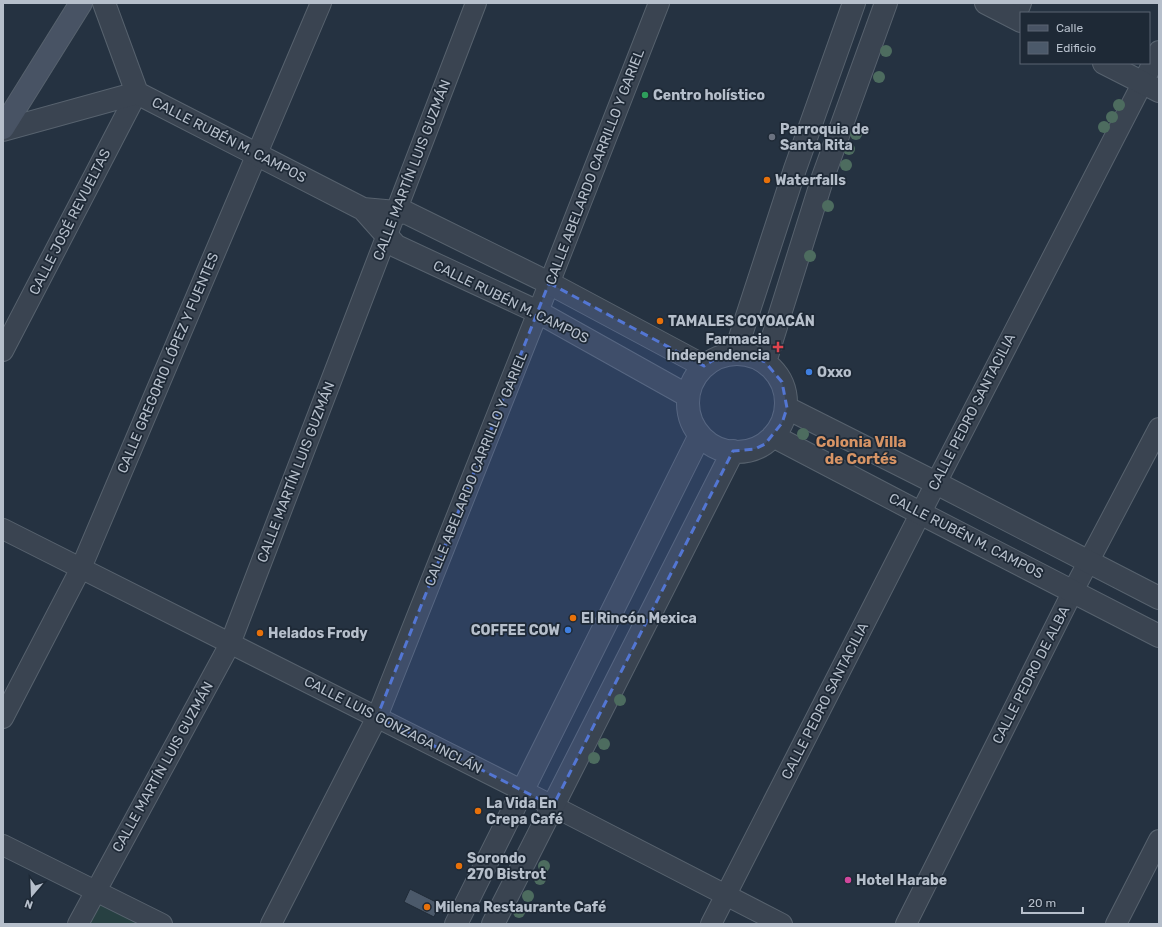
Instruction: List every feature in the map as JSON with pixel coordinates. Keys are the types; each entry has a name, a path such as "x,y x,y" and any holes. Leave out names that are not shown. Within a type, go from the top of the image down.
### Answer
{"main road":[{"path":"3,129 81,3"}],"street":[{"name":"CALLE RUBÉN M. CAMPOS","path":"104,3 137,93 363,209 407,213 549,283 704,366"},
{"name":"CALLE GREGORIO LÓPEZ Y FUENTES","path":"3,718 81,568 321,3"},
{"name":"CALLE MARTÍN LUIS GUZMÁN","path":"78,924 230,644 476,3"},
{"name":"CALLE ABELARDO CARRILLO Y GARIEL","path":"271,924 377,717 659,3"},
{"path":"735,353 795,169 854,3"},
{"path":"765,362 823,177 886,3"},
{"path":"986,3 1019,14"},
{"name":"CALLE PEDRO SANTACILIA","path":"711,924 920,513 1151,87 1159,51"},
{"path":"1106,64 1151,87"},
{"name":"CALLE RUBÉN M. CAMPOS","path":"3,129 137,93"},
{"name":"CALLE JOSÉ REVUELTAS","path":"3,351 137,93"},
{"path":"795,169 823,177"},
{"name":"CALLE RUBÉN M. CAMPOS","path":"363,209 396,246 538,312 688,396"},
{"path":"735,353 751,355 765,362 782,382 786,408 782,423 773,436 764,444 755,449 732,451 720,449 709,443 700,435 690,417 688,396 694,380 704,366 718,357 735,353"},
{"path":"786,408 936,483 1159,598"},
{"name":"CALLE PEDRO DE ALBA","path":"906,924 1088,562 1159,428"},
{"path":"456,924 700,435"},
{"name":"CALLE RUBÉN M. CAMPOS","path":"773,436 1159,636"},
{"path":"493,924 554,806 732,451"},
{"name":"CALLE LUIS GONZAGA INCLÁN","path":"3,529 523,790 782,924"},
{"path":"1116,924 1159,840"},
{"path":"3,845 162,924"}],"highlighted area":[{"path":"549,283 704,366 718,357 735,353 751,355 765,362 782,382 787,408 782,423 765,444 755,449 733,451 553,806 377,717"}],"green space":[{"path":"100,902 143,924 89,924"}],"building":[{"name":"Milena Restaurante Café","path":"410,889 440,904 434,917 404,902"}],"place":[{"name":"Centro holístico","path":"645,95"},
{"name":"Parroquia de Santa Rita","path":"772,137"},
{"name":"Waterfalls","path":"767,180"},
{"name":"TAMALES COYOACÁN","path":"660,321"},
{"name":"Farmacia Independencia","path":"778,347"},
{"name":"Oxxo","path":"809,372"},
{"name":"El Rincón Mexica","path":"573,618"},
{"name":"COFFEE COW","path":"568,630"},
{"name":"Helados Frody","path":"260,633"},
{"name":"La Vida En Crepa Café","path":"478,811"},
{"name":"Sorondo 270 Bistrot","path":"459,866"},
{"name":"Hotel Harabe","path":"848,880"},
{"name":"Milena Restaurante Café","path":"427,907"}],"district":[{"name":"Colonia Villa de Cortés","path":"861,450"}]}
